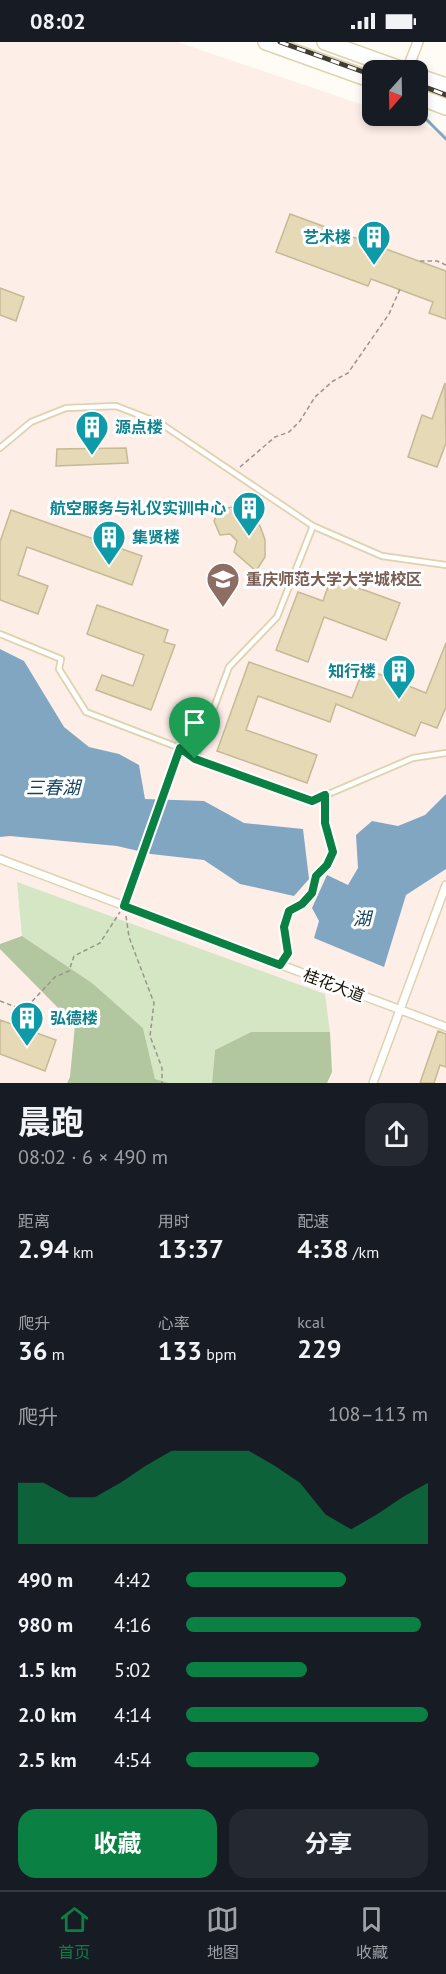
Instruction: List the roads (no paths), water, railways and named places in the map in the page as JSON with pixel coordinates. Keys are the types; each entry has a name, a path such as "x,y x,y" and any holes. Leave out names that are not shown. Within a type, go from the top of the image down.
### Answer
{"main road":[{"path":"266,42 362,76"},
{"path":"325,42 374,60"},
{"path":"428,80 446,86"},
{"path":"428,100 446,107"}],"street":[{"path":"408,60 418,42"},
{"path":"124,906 180,748"},
{"name":"桂花大道","path":"0,859 446,1027"},
{"path":"373,1083 446,885"}],"lane":[{"path":"0,448 31,422 66,408 116,406 160,423 313,526 382,556 446,565"},
{"path":"195,759 229,667 277,617 313,526"},
{"path":"0,634 61,659 59,669 87,712 180,748 195,759 312,801 413,758 446,753"}],"water":[{"name":"三春湖","path":"0,649 24,661 64,727 89,747 119,754 139,765 145,799 204,801 244,823 303,829 309,879 294,896 240,884 204,860 151,854 117,846 0,837"},
{"name":"湖","path":"446,794 446,869 406,895 384,967 314,938 319,921 312,908 327,875 348,885 358,868 356,835 372,821 398,826 425,815"}],"waterway":[{"path":"428,121 446,139"}],"railway":[{"path":"280,42 362,71"},
{"path":"428,88 446,95"}],"place":[{"name":"艺术楼","path":"374,266"},
{"name":"源点楼","path":"92,456"},
{"name":"航空服务与礼仪实训中心","path":"249,537"},
{"name":"集贤楼","path":"109,566"},
{"name":"重庆师范大学大学城校区","path":"223,608"},
{"name":"知行楼","path":"399,700"},
{"name":"弘德楼","path":"27,1047"}]}
